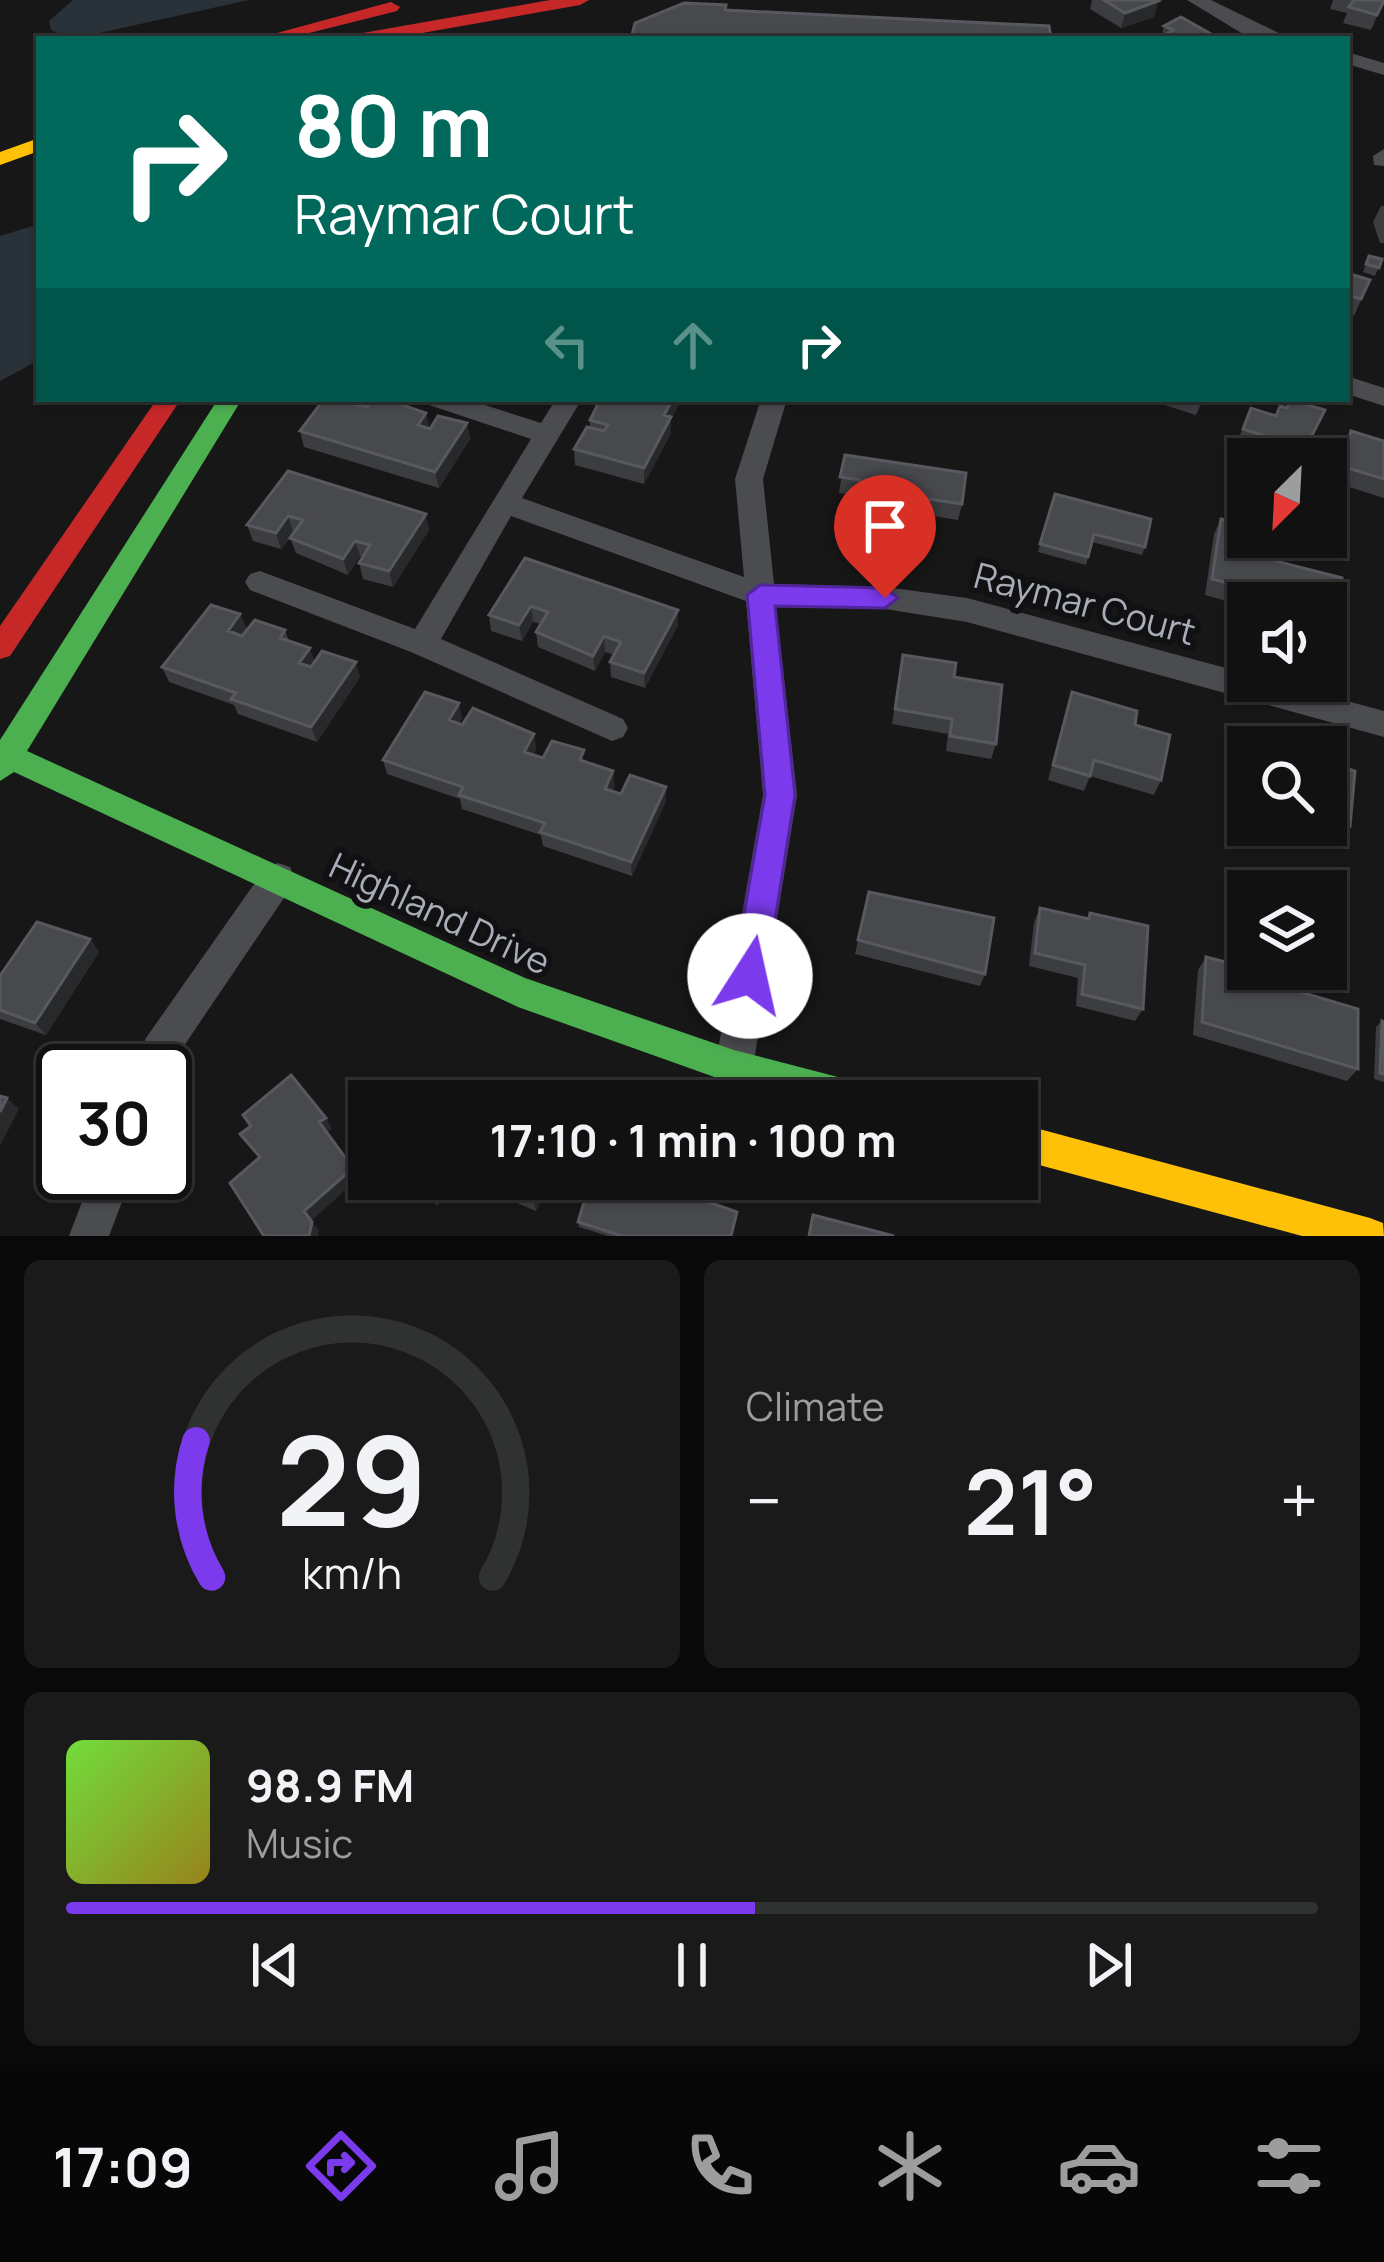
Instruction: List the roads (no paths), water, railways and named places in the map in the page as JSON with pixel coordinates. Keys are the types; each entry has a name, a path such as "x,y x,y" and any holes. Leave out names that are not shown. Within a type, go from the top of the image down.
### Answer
{"street":[{"path":"286,36 580,0"},
{"path":"1197,0 1250,30 1271,36"},
{"path":"480,36 505,6"},
{"path":"367,36 440,15"},
{"path":"1350,59 1384,69"},
{"path":"0,130 36,117"},
{"path":"0,159 36,145"},
{"path":"1350,386 1384,397"},
{"path":"0,648 167,402"},
{"path":"3,758 228,402"},
{"path":"447,402 547,435"},
{"path":"422,644 567,402"},
{"path":"734,1067 780,795 749,479 773,402"},
{"name":"Raymar Court","path":"505,502 760,595 885,598 967,610 1384,724"},
{"path":"260,582 422,644 612,728"},
{"name":"Highland Drive","path":"3,758 278,878 518,991 784,1080"},
{"path":"164,1044 278,878"},
{"path":"1038,1147 1370,1236"},
{"path":"89,1236 103,1200"}]}
